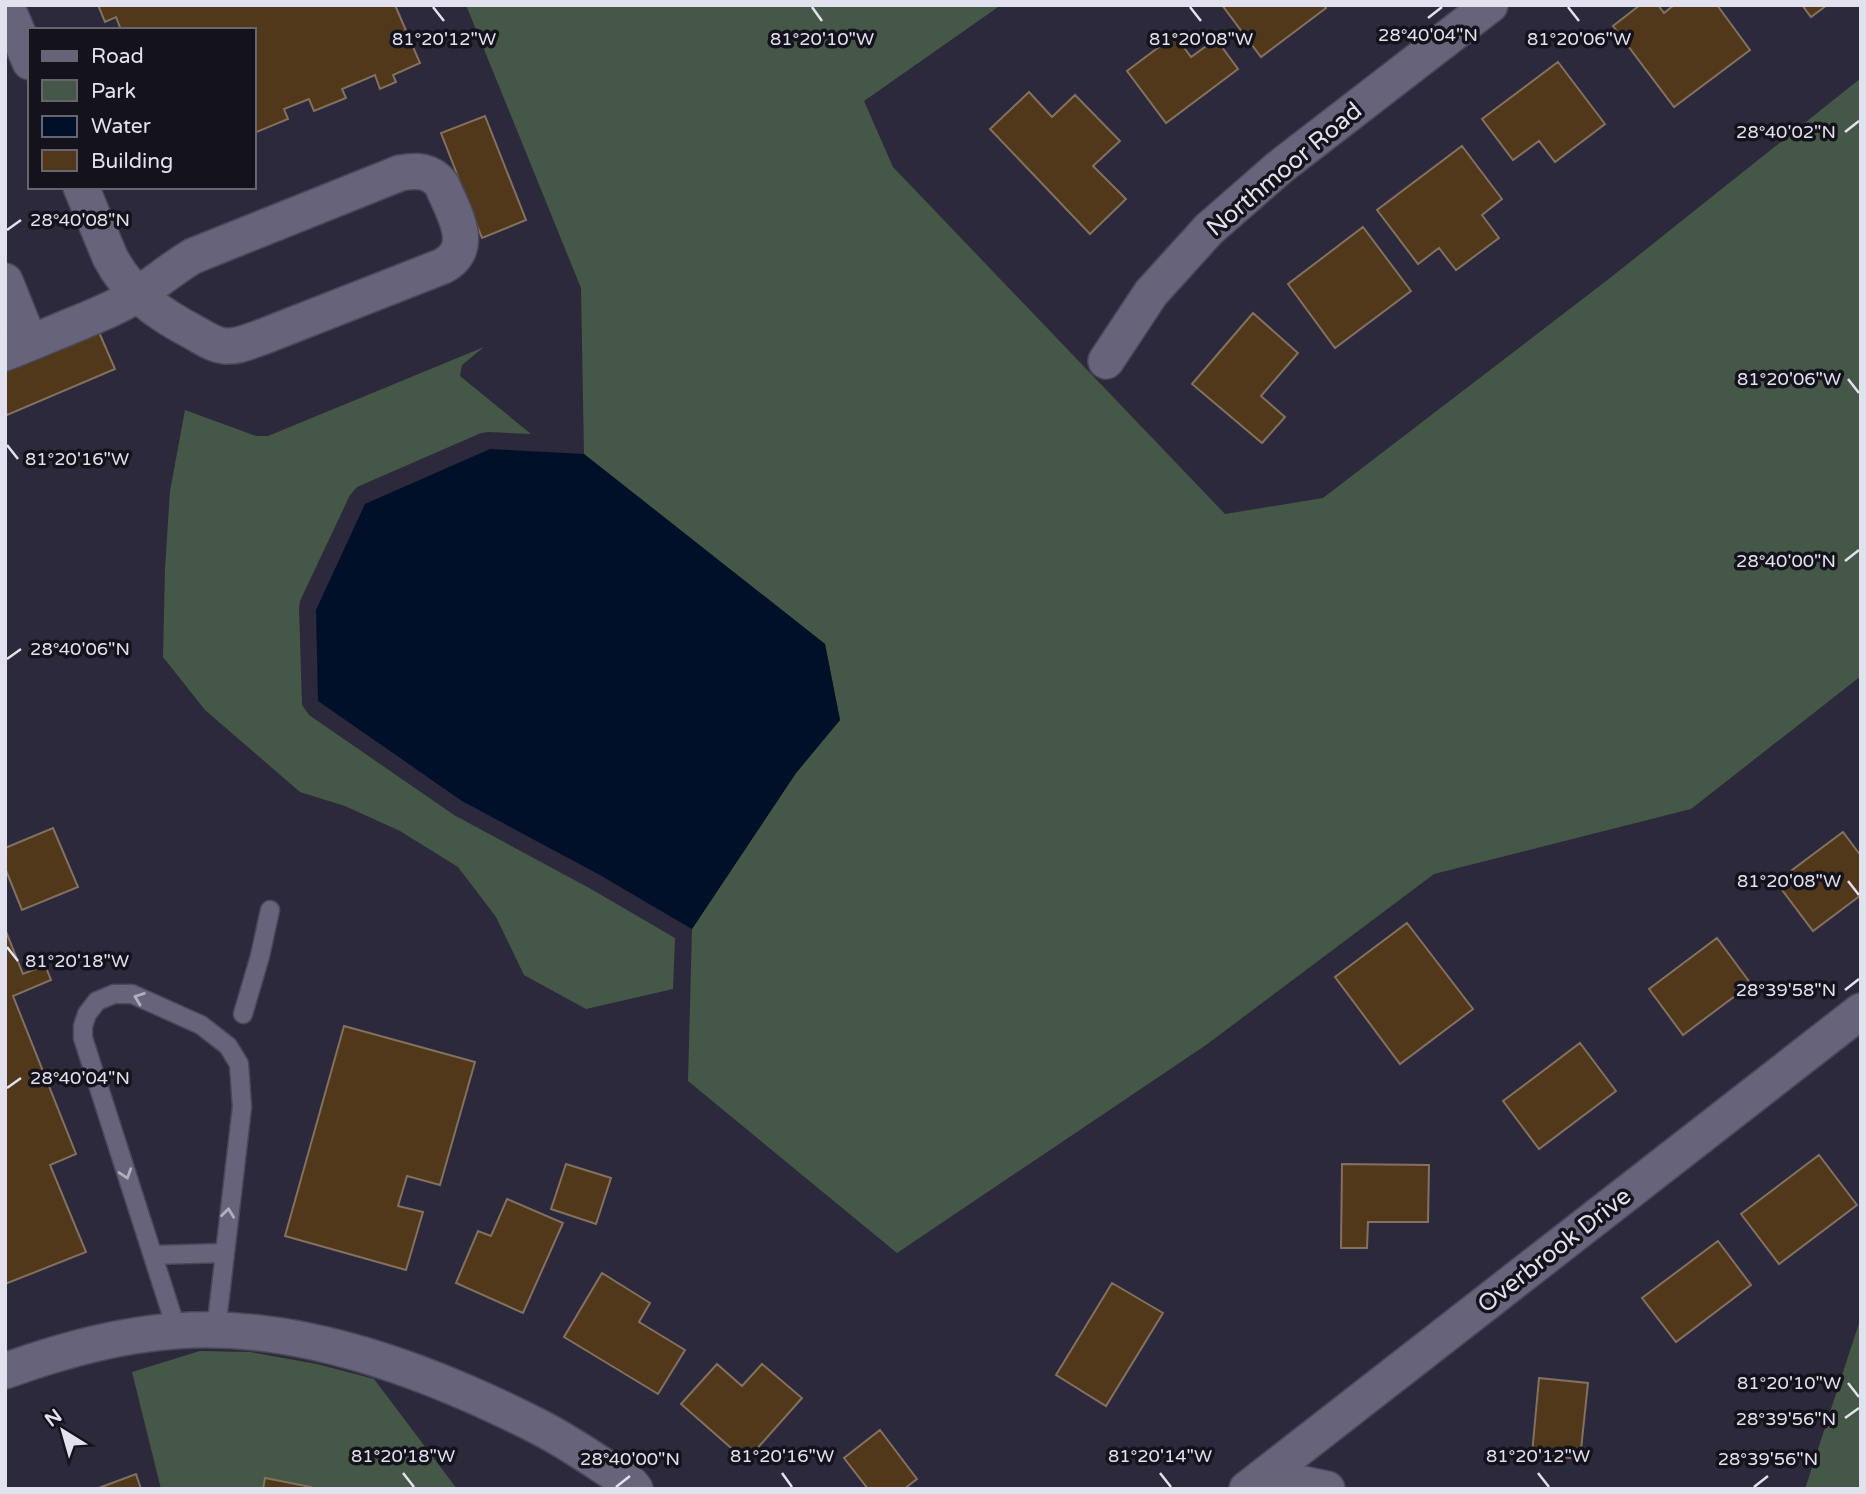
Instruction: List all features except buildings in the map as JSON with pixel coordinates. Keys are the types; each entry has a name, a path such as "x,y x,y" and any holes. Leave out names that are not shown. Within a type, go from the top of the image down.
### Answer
{"street":[{"path":"6,5 28,57"},
{"name":"Northmoor Road","path":"1106,361 1151,293 1209,229 1280,167 1490,5"},
{"path":"5,281 18,348 99,314 137,294 193,256 400,173 421,171 433,175 442,185 459,227 461,246 450,262 443,266 262,337 239,345 221,346 165,316 137,294 116,268 82,189"},
{"name":"Overbrook Drive","path":"1255,1482 1861,1011"},
{"path":"5,1371 96,1342 177,1331 250,1331 374,1358 425,1377 542,1429 635,1489"},
{"path":"1255,1482 1327,1489"}],"lane":[{"path":"243,1014 270,910"},
{"path":"177,1331 83,1038 87,1014 97,1001 114,993 132,994 201,1025 228,1046 239,1064 242,1107 215,1330"},
{"path":"153,1255 223,1253"}],"green space":[{"path":"466,5 1001,5 864,101 893,167 1225,514 1323,498 1610,278 1861,78 1861,676 1691,809 1434,874 1206,1045 897,1253 688,1081 692,929 796,773 840,720 825,644 584,454 581,288"},
{"path":"484,347 462,365 460,376 531,434 481,433 357,487 350,495 300,601 302,705 309,715 454,815 675,938 673,989 586,1009 524,975 496,917 458,867 400,831 345,806 300,792 205,710 163,657 170,491 185,410 256,436 268,436"},
{"path":"1861,1317 1861,1489 1805,1489"},
{"path":"200,1351 250,1352 317,1364 374,1379 457,1489 161,1489 132,1372"}],"water":[{"path":"490,449 584,454 825,644 840,720 796,773 692,929 598,874 462,801 318,701 316,610 365,504"}]}
